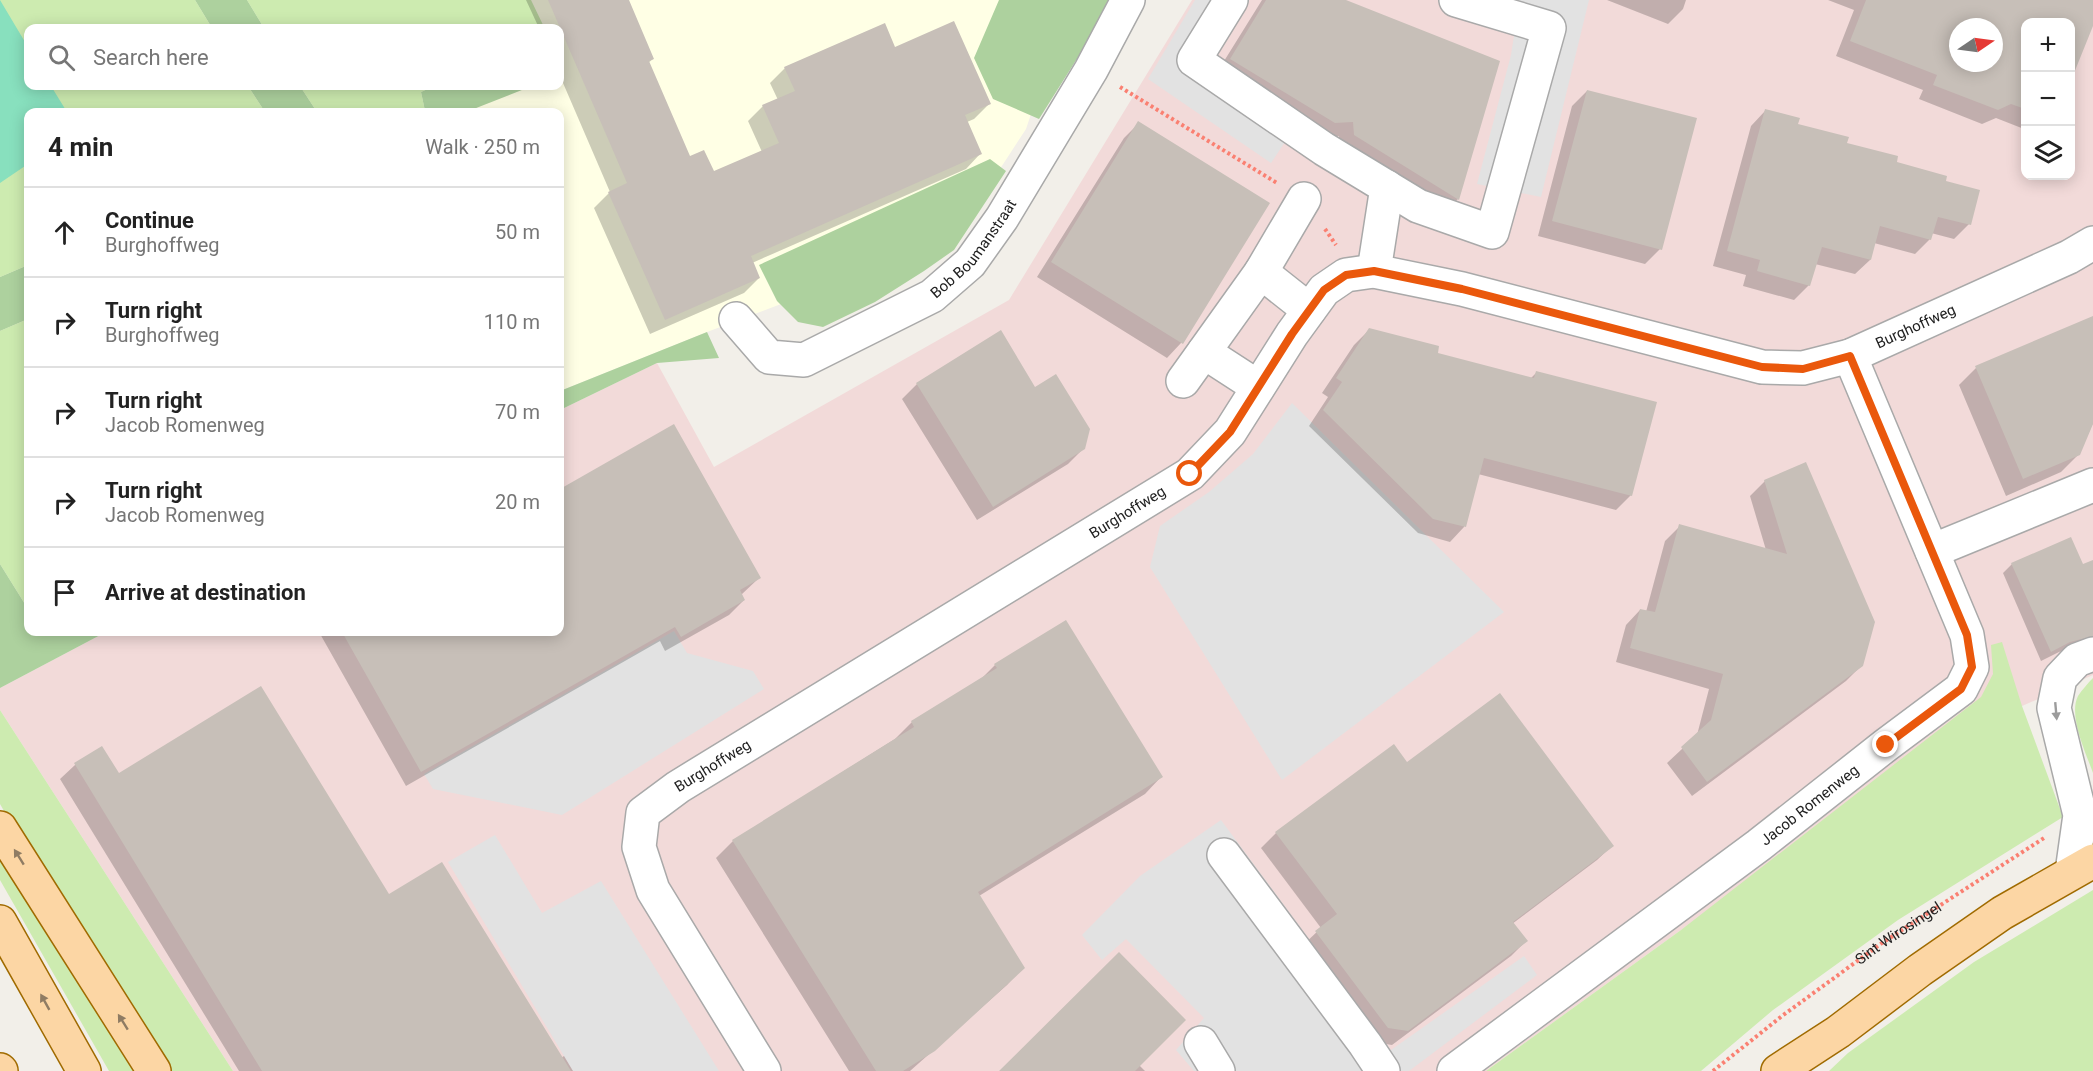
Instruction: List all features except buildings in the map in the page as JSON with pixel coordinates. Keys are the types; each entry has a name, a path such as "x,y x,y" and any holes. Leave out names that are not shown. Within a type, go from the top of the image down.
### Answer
{"main road":[{"path":"0,828 154,1071"},
{"path":"1778,1071 1838,1032 1920,970 2002,913 2083,866"},
{"path":"1,930 84,1071"},
{"path":"1805,1071 1838,1032"}],"street":[{"name":"Bob Boumanstraat","path":"736,319 769,357 804,360 932,296 970,263 996,227 1091,70 1128,0"},
{"path":"1231,0 1194,60 1324,149 1418,206 1492,232 1549,28 1456,0"},
{"path":"1360,273 1387,187"},
{"path":"1183,381 1261,272 1304,199"},
{"name":"Burghoffweg","path":"764,1071 653,890 639,847 643,813 678,787 1190,474 1230,432 1324,290 1360,273 1462,289 1762,367 1803,369 1850,356 2069,257 2093,243"},
{"path":"1261,272 1309,310"},
{"path":"1204,352 1258,387"},
{"name":"Jacob Romenweg","path":"1454,1071 1759,845 1961,689 1972,667 1967,635 1850,356"},
{"path":"1932,551 2093,485"},
{"path":"2083,866 2080,815 2054,708 2060,678 2077,660 2093,654"},
{"path":"1224,855 1383,1071"},
{"path":"1201,1043 1218,1071"}],"path":[{"path":"1091,70 1304,199 1335,243 1360,273"},
{"name":"Sint Wirosingel","path":"1713,1071 1782,1016 1882,943 2080,815"}],"shaded area":[{"path":"0,0 1101,0 1033,108 1026,129 955,238 707,332 564,389 564,108 24,108 24,603 0,564"},
{"path":"1192,0 2093,0 2093,675 2022,706 1681,930 1486,1071 233,1071 0,710 0,688 98,636 564,636 564,408 657,363 714,467 1009,300"},
{"path":"1195,0 1225,0 1187,71 1291,133 1271,163 1148,79"},
{"path":"1440,0 1589,0 1541,197 1477,184 1511,55 1515,29"},
{"path":"1292,403 1504,612 1282,780 1150,567 1160,526 1209,492 1253,454"},
{"path":"674,631 687,653 753,671 764,689 562,815 433,789 424,774"},
{"path":"1221,820 1391,1050 1524,956 1537,975 1409,1071 1194,1071 1176,1050 1204,1018 1126,939 1102,960 1082,935 1140,876"},
{"path":"495,835 542,913 601,881 719,1071 573,1071 448,862"}],"green space":[{"path":"0,0 195,0 210,24 24,24 24,90 251,90 262,108 24,108 24,267 0,277"},
{"path":"0,0 24,40 24,90 53,90 65,108 24,108 24,167 0,183"},
{"path":"195,0 247,0 262,24 210,24"},
{"path":"247,0 531,0 543,24 262,24"},
{"path":"999,0 1114,0 1039,119 993,99 974,58"},
{"path":"251,90 303,90 314,108 262,108"},
{"path":"303,90 425,90 421,92 424,108 314,108"},
{"path":"425,90 522,90 476,108 424,108 421,92"},
{"path":"990,159 1006,171 954,250 924,271 875,302 823,327 798,322 777,301 759,265"},
{"path":"24,267 24,321 0,331 0,277"},
{"path":"24,321 24,603 0,564 0,331"},
{"path":"707,332 719,358 657,363 564,408 564,389"},
{"path":"0,564 24,603 24,636 98,636 0,688"},
{"path":"2002,642 2022,706 2063,817 1898,920 1773,1010 1701,1071 1486,1071 1681,930 1981,697 1993,674 1991,645"},
{"path":"2093,678 2093,773 2079,734 2075,704 2078,696"},
{"path":"0,710 233,1071 165,1071 42,877 0,804"},
{"path":"0,843 143,1071 109,1071 0,880"},
{"path":"2093,890 2093,1071 1829,1071 1848,1053 1974,962"}],"route":[{"path":"1190,474 1230,432 1292,334 1324,290 1346,275 1374,271 1462,289 1762,367 1803,369 1850,356 1967,635 1972,667 1961,689 1886,745"}]}
